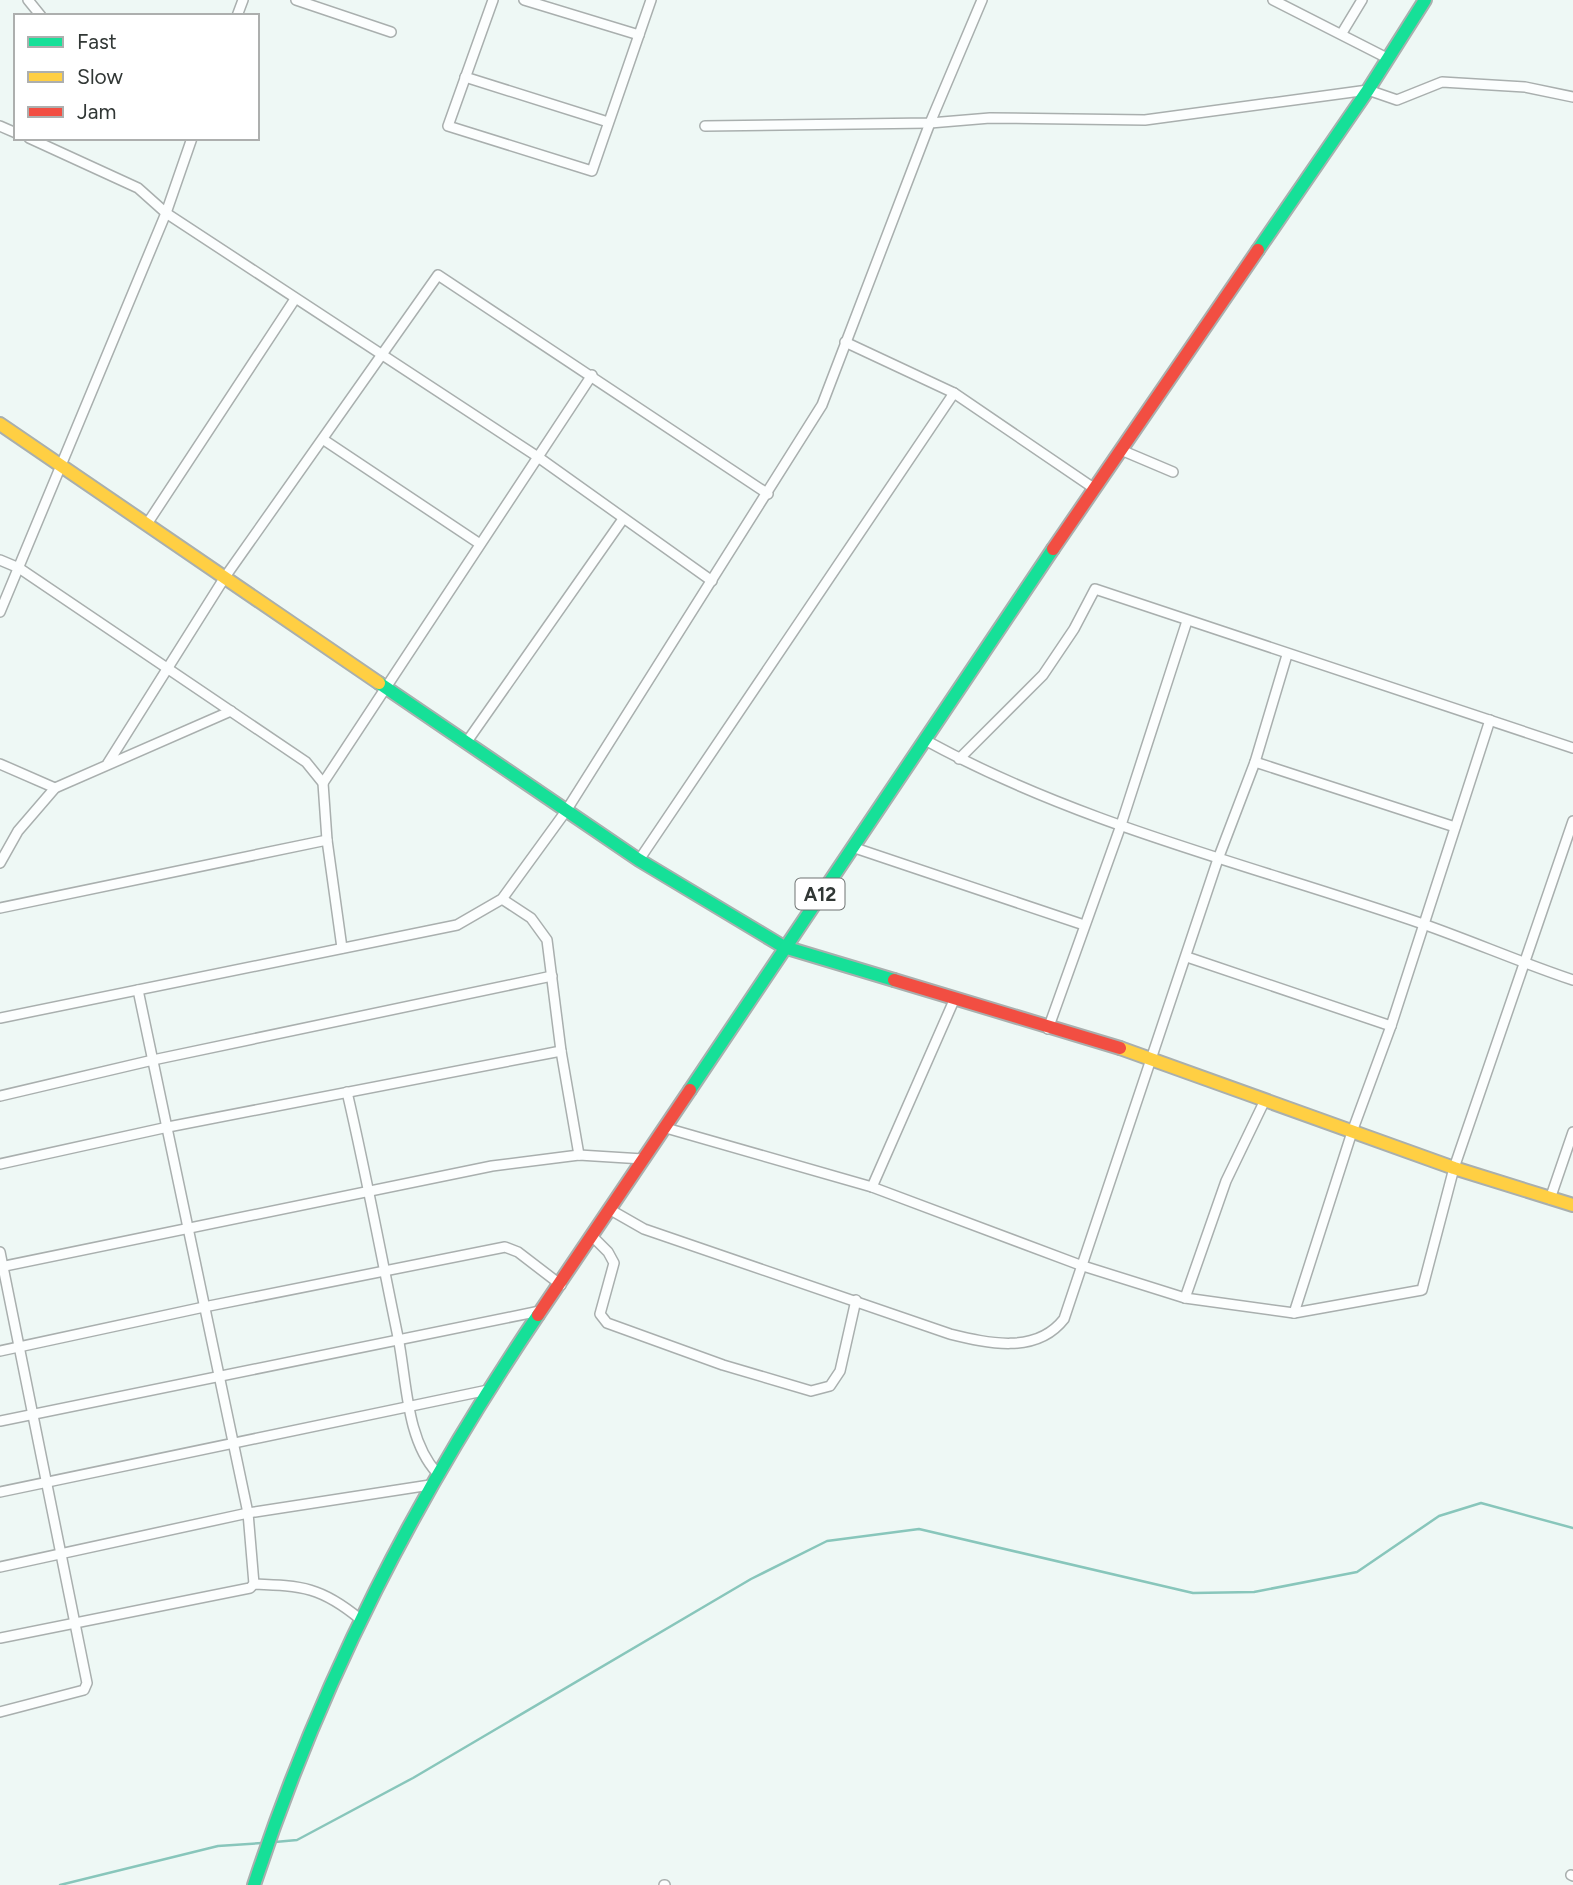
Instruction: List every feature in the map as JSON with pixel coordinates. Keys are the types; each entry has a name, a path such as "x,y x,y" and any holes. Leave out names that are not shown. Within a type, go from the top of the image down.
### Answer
{"main road":[{"name":"A12","path":"256,1878 275,1821 360,1619 434,1479 489,1390 666,1128 784,947 1368,90 1424,0"},
{"path":"0,424 639,860 784,947 1048,1029 1152,1058 1454,1168 1573,1205"}],"street":[{"path":"28,0 39,14"},
{"path":"296,0 391,32"},
{"path":"493,0 448,126 592,171 650,0"},
{"path":"524,0 639,35"},
{"path":"0,1018 457,925 502,899 566,811 768,494 821,405 930,123 982,0"},
{"path":"1273,0 1387,58"},
{"path":"1342,33 1362,0"},
{"path":"465,77 608,122"},
{"path":"705,126 930,123 990,118 1144,120 1368,90 1397,100 1442,82 1525,88 1573,97"},
{"path":"33,140 138,188 166,213 538,457 712,581"},
{"path":"0,612 166,213 191,140"},
{"path":"108,763 225,577 438,275 768,494"},
{"path":"147,524 295,299"},
{"path":"845,342 954,393 1095,489"},
{"path":"323,783 388,689 592,375"},
{"path":"639,860 954,393"},
{"path":"324,440 480,544"},
{"path":"1121,450 1173,472"},
{"path":"466,743 623,519"},
{"path":"0,560 19,568 306,762 323,783 327,840 342,948"},
{"path":"959,759 1043,675 1074,629 1095,589 1573,748"},
{"path":"1048,1029 1120,828 1187,621"},
{"path":"609,1209 644,1229 950,1334 997,1345 1023,1342 1054,1332 1063,1320 1187,957 1217,859 1255,762 1287,655"},
{"path":"0,863 18,831 55,788 231,711"},
{"path":"1294,1313 1490,720"},
{"path":"925,740 959,759 1120,828 1424,924 1573,980"},
{"path":"1255,762 1455,827"},
{"path":"0,764 55,788"},
{"path":"666,1128 872,1187 1080,1265 1185,1298 1294,1313 1422,1290 1454,1168 1573,821"},
{"path":"0,908 327,840"},
{"path":"852,847 1084,925"},
{"path":"502,899 531,918 547,940 561,1051 579,1156"},
{"path":"1187,957 1391,1026"},
{"path":"0,1096 153,1059 552,976"},
{"path":"138,990 247,1513 254,1584"},
{"path":"872,1187 955,998"},
{"path":"0,1164 168,1127 561,1051"},
{"path":"0,1567 247,1513 434,1479 424,1459 409,1406 369,1191 347,1091"},
{"path":"1185,1298 1226,1181 1265,1100"},
{"path":"1550,1199 1573,1132"},
{"path":"1,1267 492,1166 579,1156 643,1159"},
{"path":"592,1236 608,1252 614,1263 600,1314 607,1323 710,1360 811,1391 830,1386 840,1371 856,1300"},
{"path":"0,1351 505,1247 518,1252 561,1284"},
{"path":"0,1252 87,1683 84,1690 0,1713"},
{"path":"0,1420 543,1310"},
{"path":"0,1492 489,1390"},
{"path":"0,1638 250,1588 254,1584 297,1586 335,1598 360,1619"}],"waterway":[{"path":"275,1842 297,1840 413,1778 751,1579 827,1541 919,1529 1193,1593 1254,1592 1357,1572 1439,1516 1481,1503 1573,1528"},
{"path":"60,1885 218,1846 262,1843"}],"traffic: fast":[{"path":"1258,250 1368,90 1425,0"},
{"path":"690,1090 1053,549"},
{"path":"379,683 639,860 784,947 894,980"},
{"path":"254,1885 310,1734 376,1590 452,1451 538,1315"}],"traffic: slow":[{"path":"0,424 379,683"},
{"path":"1120,1048 1454,1168 1573,1205"}],"traffic: jam":[{"path":"1053,549 1258,250"},
{"path":"894,980 1120,1048"},
{"path":"538,1315 690,1090"}]}
